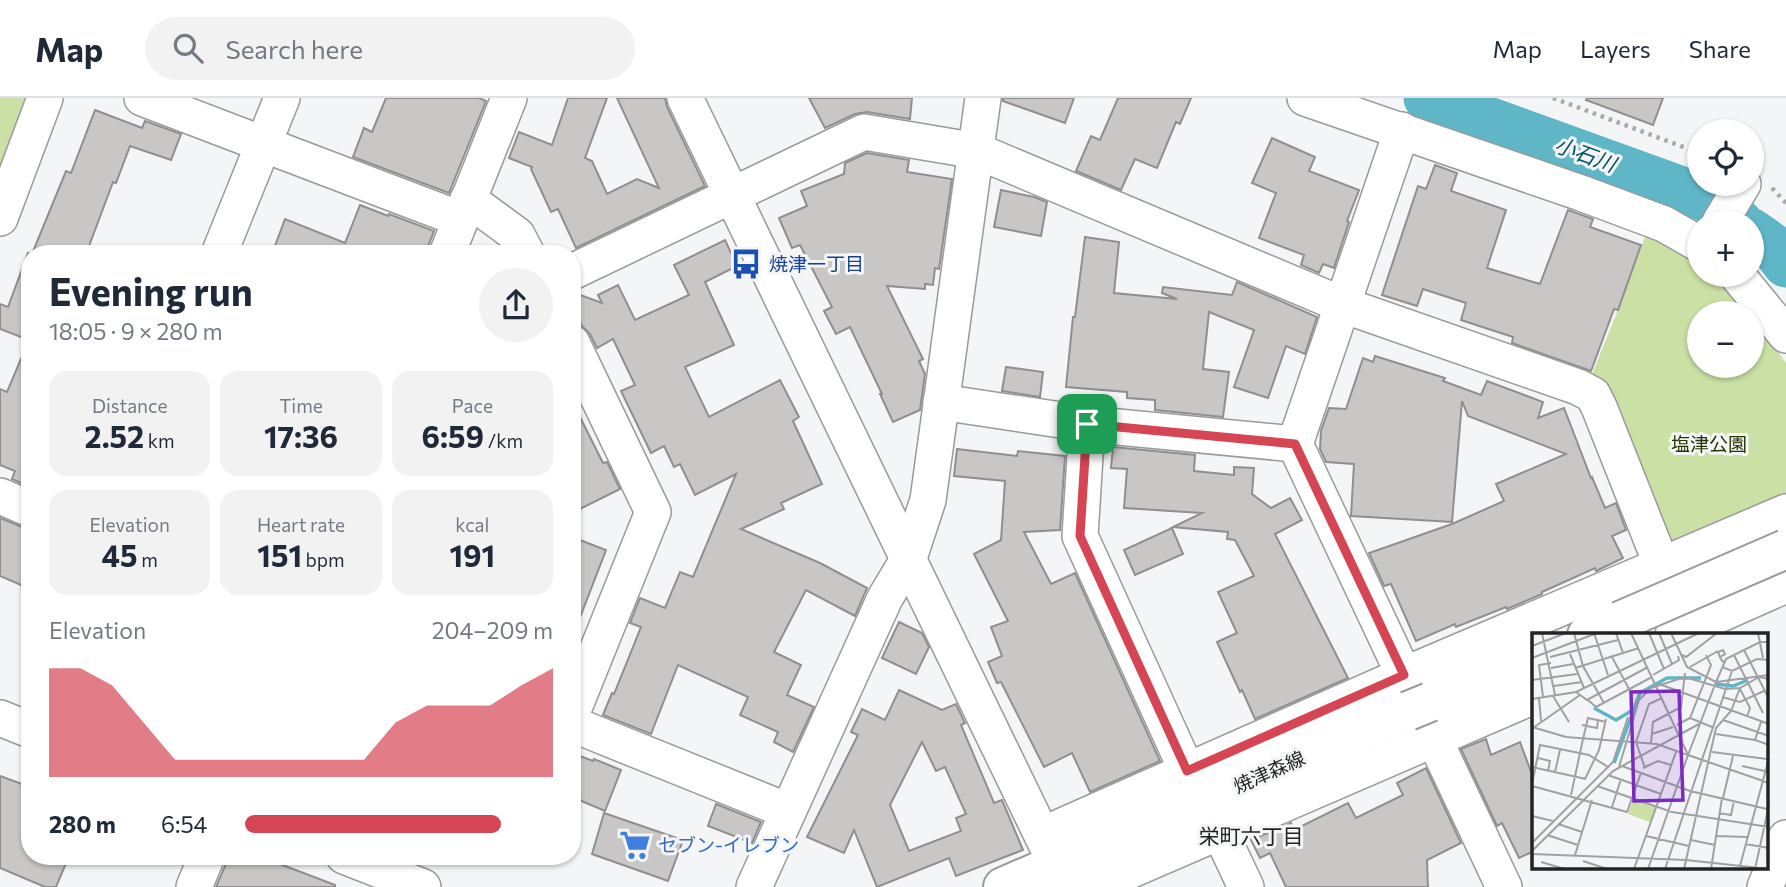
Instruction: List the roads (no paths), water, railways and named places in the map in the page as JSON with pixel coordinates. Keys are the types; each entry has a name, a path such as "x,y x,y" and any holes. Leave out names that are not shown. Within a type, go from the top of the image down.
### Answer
{"main road":[{"path":"1604,628 1786,549"},
{"name":"焼津森線","path":"1003,887 1055,862 1532,659"}],"street":[{"path":"0,218 45,98"},
{"path":"142,98 263,145 464,209 517,235 522,245"},
{"path":"223,245 282,98"},
{"path":"450,245 509,98"},
{"path":"685,98 1055,862 1187,771 1419,707 1532,696"},
{"path":"754,887 885,598 909,558 928,500 984,98"},
{"path":"1305,98 1664,224 1687,237"},
{"path":"1402,130 1295,444 1504,887"},
{"path":"581,268 864,132 976,151 1343,304 1577,387 1593,396 1662,566 1682,631 1786,585"},
{"path":"1747,287 1786,335"},
{"path":"581,362 653,512 581,691"},
{"path":"941,402 1087,424 1295,444"},
{"path":"1087,424 1080,536 1187,771"},
{"path":"0,496 21,505"},
{"path":"1547,633 1662,566 1786,512"},
{"path":"1092,887 1220,832 1419,707 1532,641"},
{"path":"0,718 21,726"},
{"path":"581,728 788,811"},
{"path":"1220,832 1246,887"},
{"path":"1765,887 1786,838"},
{"path":"194,887 203,865"},
{"path":"367,865 423,887"}],"waterway":[{"name":"小石川","path":"1427,98 1707,199 1722,210"},
{"path":"1466,98 1489,120"},
{"name":"小石川","path":"1764,241 1773,247 1786,264"}],"place":[{"name":"焼津一丁目","path":"746,264"},
{"name":"セブン-イレブン","path":"635,845"}],"district":[{"name":"栄町六丁目","path":"1251,837"}],"park label":[{"name":"塩津公園","path":"1709,444"}]}
